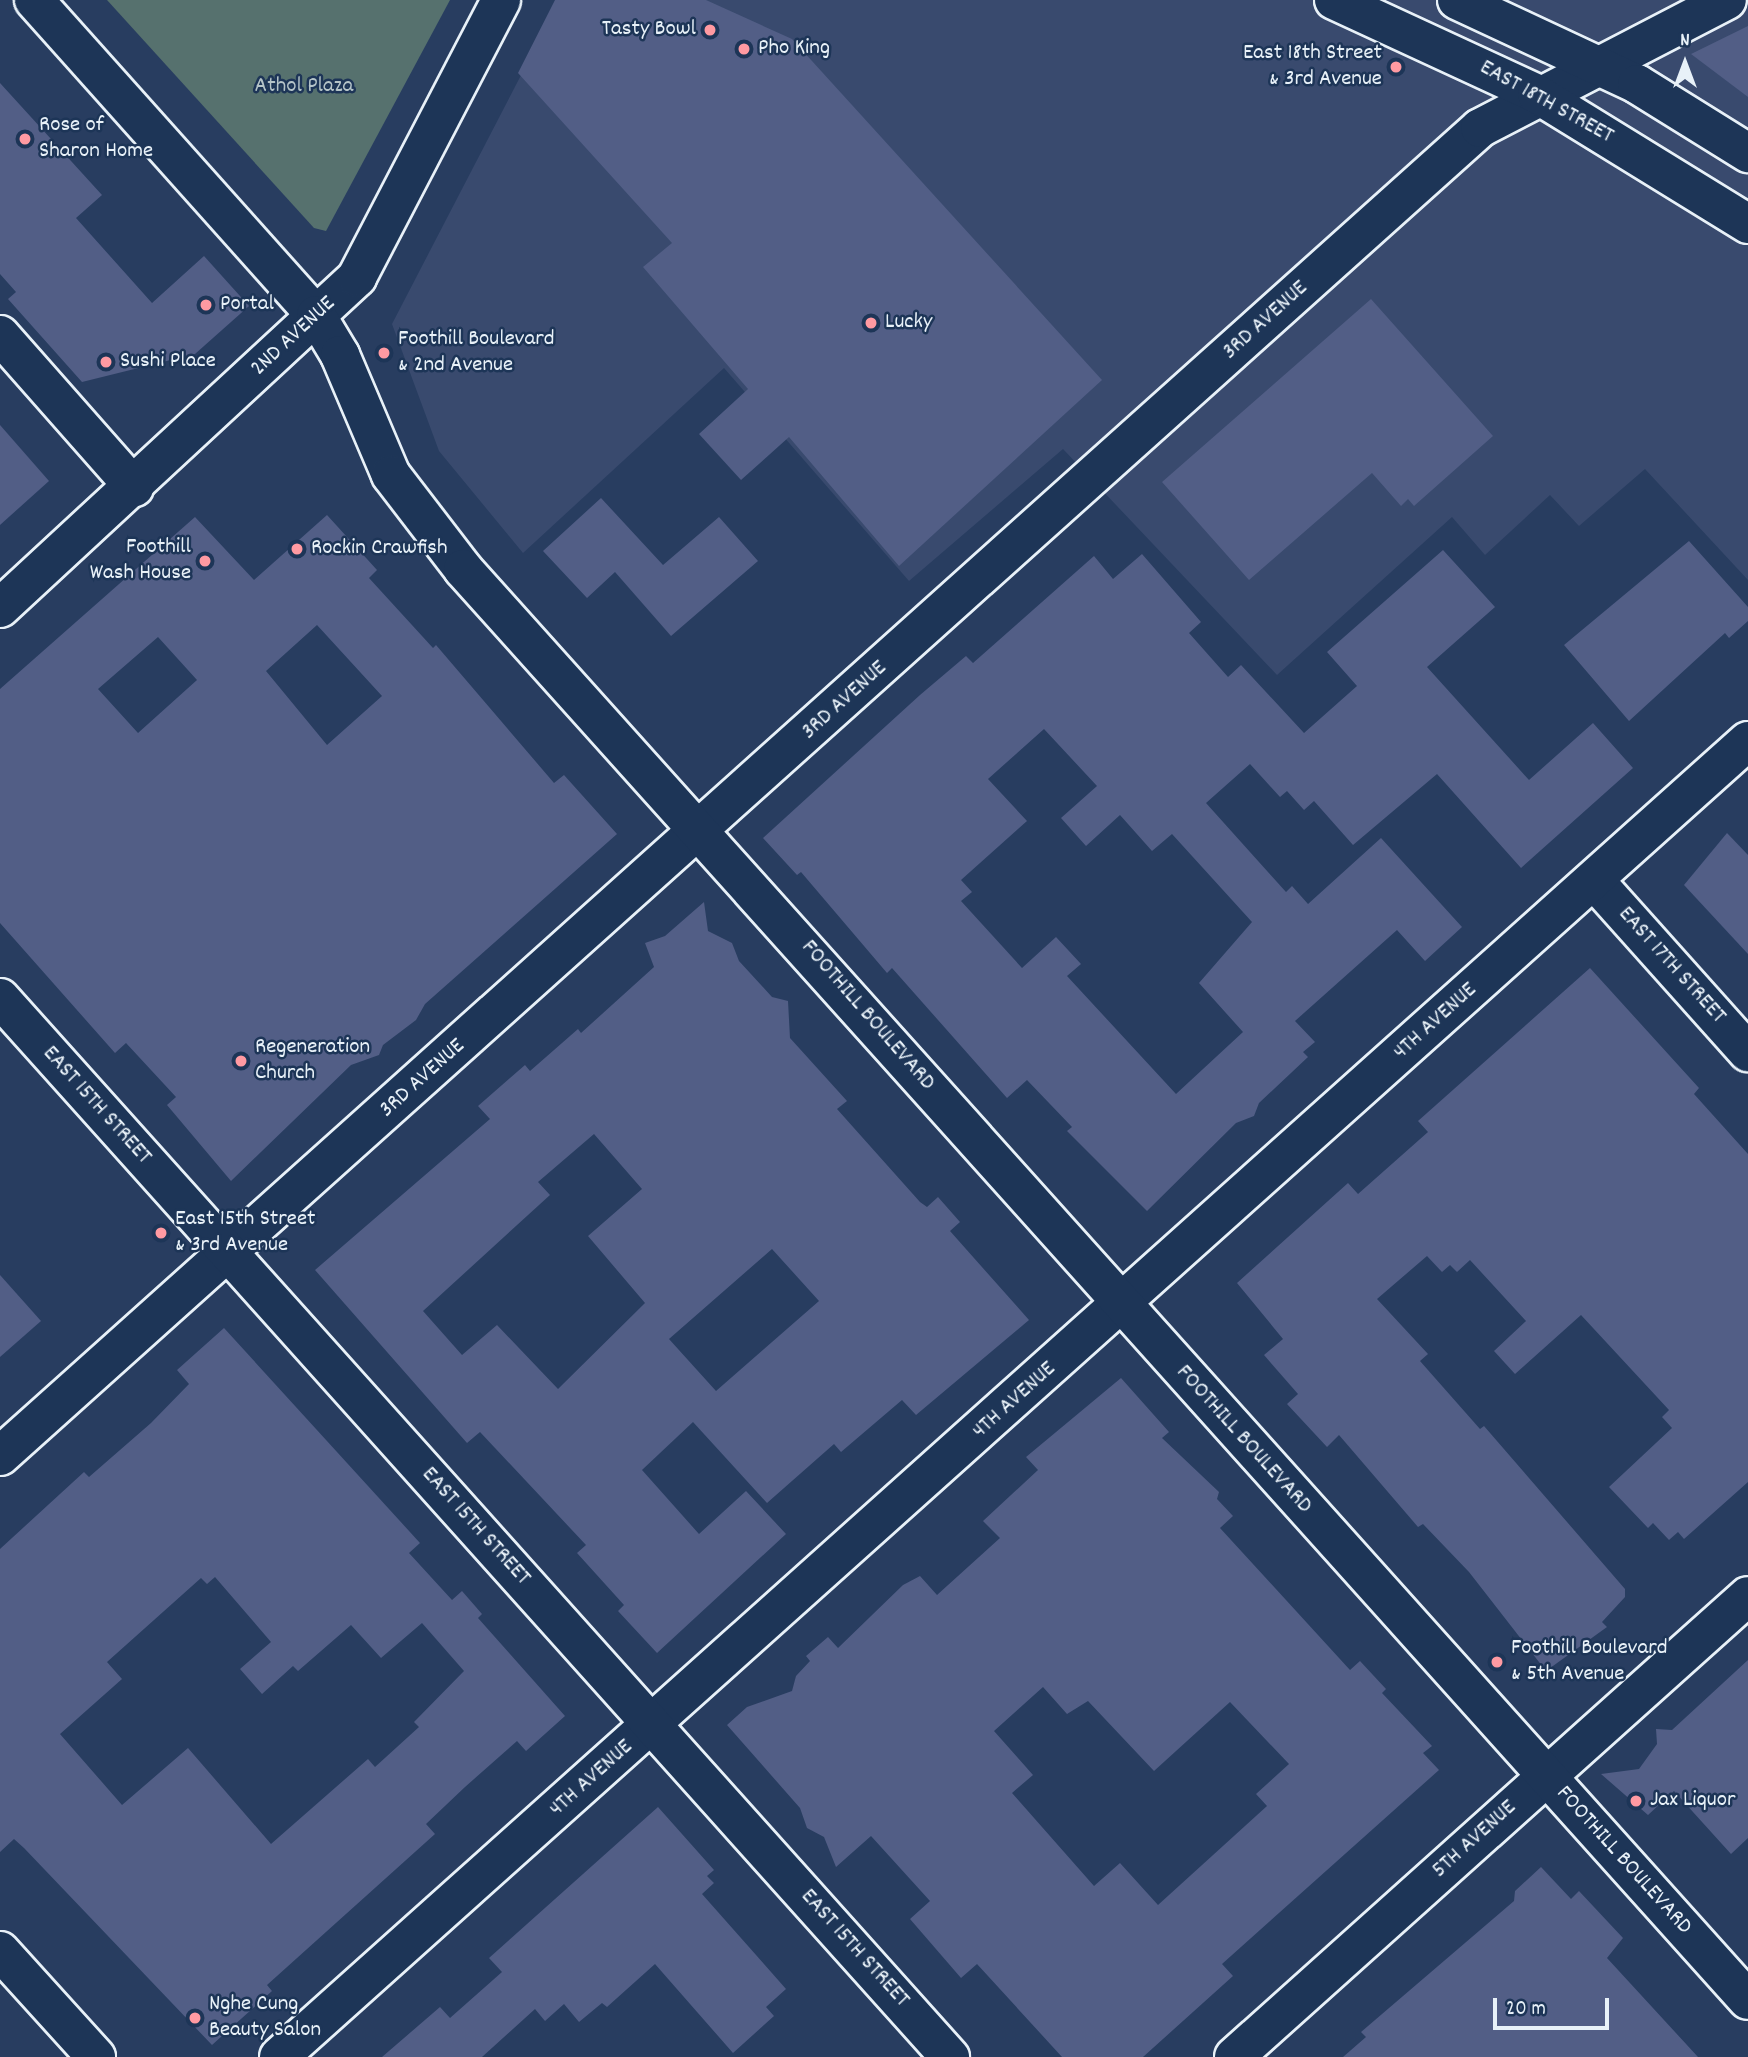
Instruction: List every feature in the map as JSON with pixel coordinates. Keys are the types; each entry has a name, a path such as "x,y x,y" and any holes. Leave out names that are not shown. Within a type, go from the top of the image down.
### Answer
{"street":[{"name":"FOOTHILL BOULEVARD","path":"34,0 316,316 340,355 391,475 426,525 1122,1305 1748,2000"},
{"name":"2ND AVENUE","path":"0,608 134,487 357,277 501,0"},
{"name":"EAST 18TH STREET","path":"1334,0 1537,94 1748,224"},
{"path":"1457,0 1596,64 1748,153"},
{"name":"3RD AVENUE","path":"0,1456 229,1254 1480,128 1537,94 1727,0"},
{"path":"0,334 134,487"},
{"name":"4TH AVENUE","path":"279,2057 1122,1305 1748,741"},
{"name":"EAST 17TH STREET","path":"1594,880 1748,1052"},
{"name":"EAST 15TH STREET","path":"0,998 950,2057"},
{"name":"5TH AVENUE","path":"1234,2057 1748,1596"},
{"path":"0,1951 96,2057"}],"shaded area":[{"path":"560,0 1748,0 1748,580 1645,469 1579,526 1550,495 1485,555 1452,517 1277,675 1063,449 909,581 724,368 523,553 439,451 392,324"}],"green space":[{"name":"Athol Plaza","path":"107,0 450,0 326,231 314,228"}],"building":[{"name":"Lucky","path":"555,0 706,0 792,39 1102,380 899,566 789,437 741,480 699,434 748,389 643,267 672,243 518,73"},
{"path":"1748,26 1748,97 1691,54"},
{"path":"0,83 102,195 76,218 152,303 204,256 249,306 195,354 82,382 8,299 16,292 0,274"},
{"path":"1371,299 1493,436 1414,506 1408,499 1401,506 1372,473 1249,580 1162,482"},
{"path":"0,425 49,481 0,525"},
{"path":"601,498 663,565 719,517 758,561 671,636 615,572 587,598 543,551"},
{"path":"327,515 377,570 369,578 433,648 436,645 554,783 564,775 617,834 425,1004 416,1020 383,1045 379,1055 351,1065 231,1181 167,1105 176,1097 126,1043 115,1053 0,923 0,689 195,517 254,580","holes":["317,625 382,696 327,745 266,671","158,637 197,680 138,733 98,689"]},
{"path":"1689,541 1748,607 1748,621 1729,638 1725,633 1629,721 1564,645"},
{"path":"1443,550 1495,607 1427,667 1529,780 1593,723 1633,768 1521,868 1437,774 1353,845 1314,801 1304,810 1287,791 1280,797 1250,764 1206,803 1286,892 1292,886 1308,904 1381,838 1462,927 1425,961 1397,930 1295,1021 1315,1042 1303,1052 1308,1057 1259,1103 1254,1116 1236,1123 1147,1211 1067,1131 1072,1127 1027,1080 1007,1098 892,968 887,973 801,872 797,875 763,838 920,695 966,656 973,663 1094,556 1113,579 1142,554 1201,622 1189,633 1228,677 1241,665 1304,733 1357,686 1327,652","holes":["1044,729 1097,786 1061,818 1086,846 1120,815 1152,851 1172,834 1252,922 1199,983 1243,1032 1176,1094 1067,976 1081,964 1056,937 1022,968 961,901 972,892 961,880 1027,821 988,779"]},
{"path":"1727,833 1748,855 1748,954 1684,885"},
{"path":"704,902 708,931 732,943 739,961 772,997 788,1001 790,1038 847,1101 837,1109 920,1202 927,1207 938,1197 960,1222 950,1231 1029,1320 916,1415 902,1400 841,1452 834,1444 767,1503 693,1422 642,1470 699,1534 746,1491 786,1534 657,1653 618,1611 624,1605 577,1553 586,1545 480,1432 467,1443 315,1270 490,1119 478,1106 525,1065 530,1071 578,1029 581,1033 654,967 645,943 665,936","holes":["594,1134 642,1189 588,1236 645,1303 558,1389 497,1325 462,1355 423,1311 550,1195 538,1182","772,1249 819,1301 716,1391 669,1339"]},
{"path":"1590,968 1699,1088 1694,1094 1748,1154 1748,1482 1684,1539 1678,1532 1669,1540 1653,1523 1648,1528 1609,1487 1672,1428 1662,1417 1669,1410 1581,1315 1515,1374 1494,1351 1526,1321 1470,1260 1457,1272 1450,1265 1442,1272 1427,1256 1377,1299 1428,1354 1420,1361 1480,1429 1484,1426 1625,1589 1625,1597 1602,1622 1607,1627 1546,1671 1469,1572 1423,1524 1418,1527 1339,1435 1327,1447 1287,1404 1298,1394 1264,1355 1283,1339 1237,1283 1348,1183 1358,1194 1428,1132 1418,1121"},
{"path":"0,1275 41,1321 0,1357"},
{"path":"224,1328 420,1543 409,1553 452,1600 462,1591 482,1614 478,1618 565,1716 526,1751 517,1741 465,1787 426,1824 435,1834 267,1985 272,1991 212,2045 24,1848 14,1839 0,1852 0,1549 84,1472 89,1477 151,1423 189,1384 177,1370","holes":["215,1577 271,1642 240,1669 262,1694 293,1666 298,1671 351,1625 381,1658 422,1623 464,1671 414,1722 419,1727 375,1767 368,1759 271,1844 188,1748 122,1805 60,1734 122,1679 107,1662 201,1578 207,1584"]},
{"path":"1121,1378 1169,1432 1162,1438 1219,1492 1217,1499 1233,1516 1220,1528 1350,1670 1360,1661 1386,1689 1382,1693 1432,1746 1423,1753 1439,1770 1222,1964 1233,1976 1143,2057 1062,2057 977,1964 961,1978 910,1919 930,1901 871,1836 836,1867 824,1837 807,1828 800,1808 727,1725 747,1707 792,1691 796,1676 810,1661 806,1656 828,1637 838,1648 903,1585 920,1576 937,1595 1000,1538 983,1521 1038,1470 1026,1457","holes":["1043,1687 1067,1714 1088,1701 1154,1771 1230,1702 1289,1764 1256,1794 1267,1806 1158,1905 1120,1863 1094,1886 1012,1793 1033,1775 994,1731"]},
{"path":"1748,1660 1748,1838 1731,1854 1674,1791 1648,1815 1601,1774 1639,1769 1657,1744 1656,1729 1672,1730"},
{"path":"658,1807 714,1870 707,1876 714,1883 702,1894 786,1989 766,2007 774,2016 733,2053 655,1964 607,2007 602,2003 579,2022 564,2004 545,2021 535,2009 482,2057 382,2057 440,2007 450,2018 502,1972 489,1958"},
{"path":"1541,1867 1571,1899 1579,1891 1623,1938 1607,1958 1698,2057 1343,2057 1366,2037 1361,2032 1514,1901 1515,1891"}],"place":[{"name":"Tasty Bowl","path":"710,30"},
{"name":"Pho King","path":"744,49"},
{"name":"East 18th Street & 3rd Avenue","path":"1396,67"},
{"name":"Rose of Sharon Home","path":"25,139"},
{"name":"Portal","path":"206,305"},
{"name":"Lucky","path":"871,323"},
{"name":"Foothill Boulevard & 2nd Avenue","path":"384,353"},
{"name":"Sushi Place","path":"106,362"},
{"name":"Rockin Crawfish","path":"297,549"},
{"name":"Foothill Wash House","path":"205,561"},
{"name":"Regeneration Church","path":"241,1061"},
{"name":"East 15th Street & 3rd Avenue","path":"161,1233"},
{"name":"Foothill Boulevard & 5th Avenue","path":"1497,1662"},
{"name":"Jax Liquor","path":"1636,1801"},
{"name":"Nghe Cung Beauty Salon","path":"195,2018"}]}
